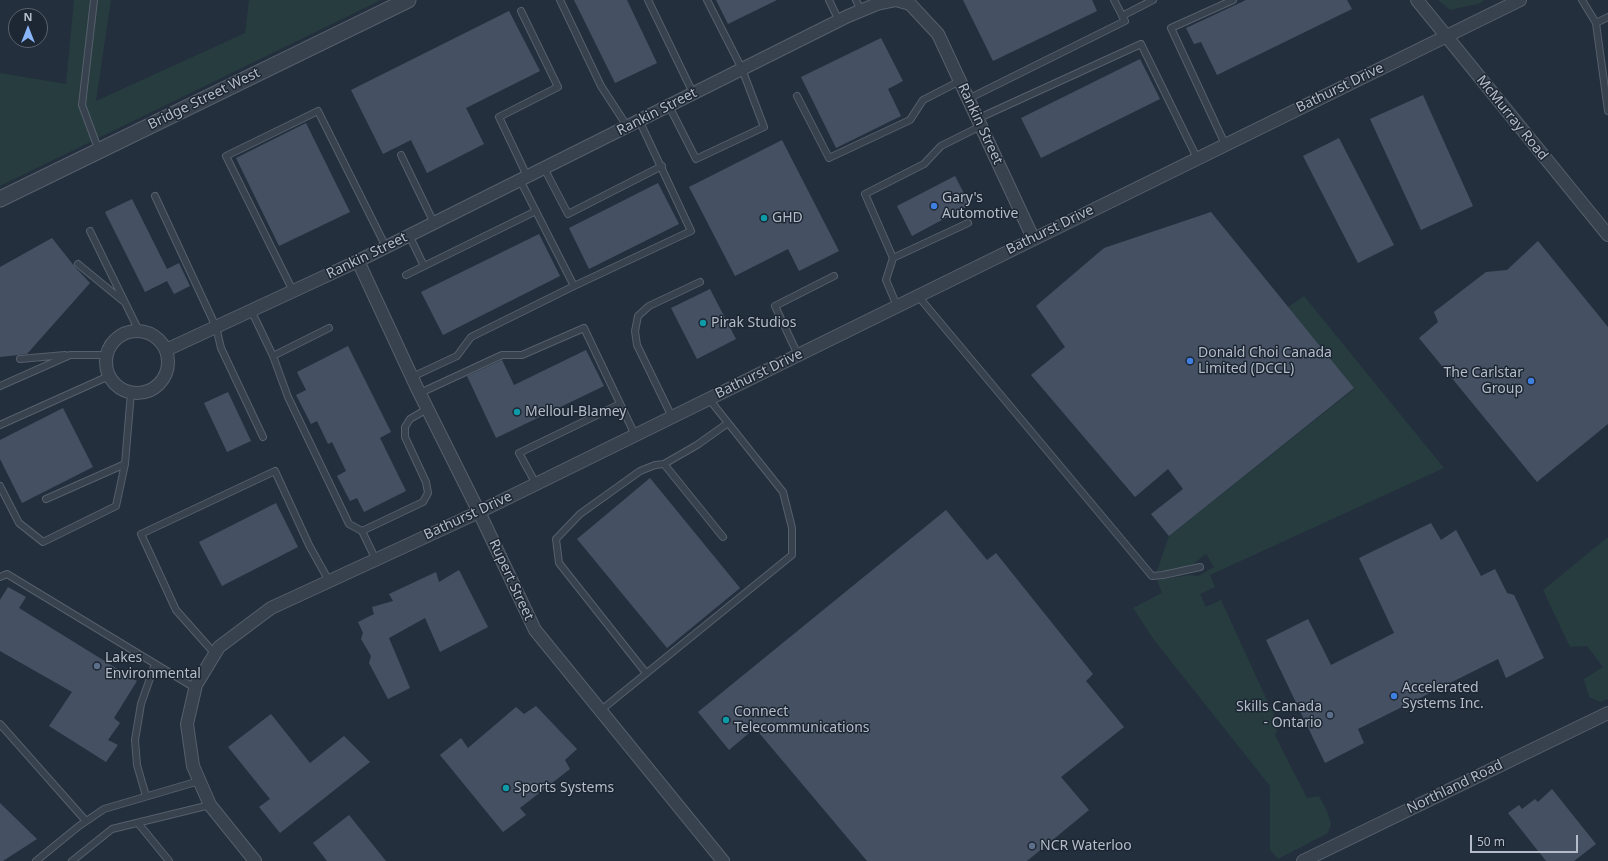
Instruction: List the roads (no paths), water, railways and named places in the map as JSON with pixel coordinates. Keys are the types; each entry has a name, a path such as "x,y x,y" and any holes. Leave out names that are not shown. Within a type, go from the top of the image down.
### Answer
{"street":[{"name":"Bridge Street West","path":"0,199 408,0"},
{"name":"Rankin Street","path":"166,350 358,261 839,20 859,5 877,4 896,0 914,2 938,34 1033,238"},
{"name":"McMurray Road","path":"1417,0 1608,235"},
{"name":"Bathurst Drive","path":"255,861 210,804 193,766 187,724 195,688 219,647 271,608 479,512 1033,238 1520,0"},
{"name":"Rupert Street","path":"358,261 412,377 479,512 535,630 723,861"},
{"path":"139,331 149,333 160,341 166,350 168,368 165,376 159,384 149,390 138,393 126,391 116,385 109,376 106,363 109,348 118,337 130,332 139,331"},
{"name":"Northland Road","path":"1303,861 1608,713"}],"lane":[{"path":"94,0 82,105 99,151"},
{"path":"560,0 601,86 627,126"},
{"path":"648,0 694,93"},
{"path":"669,106 696,158 764,127 742,69 707,0"},
{"path":"829,0 839,20"},
{"path":"968,99 1125,21 1114,0"},
{"path":"1122,16 1153,0"},
{"path":"1225,144 1171,28 1233,0"},
{"path":"1582,0 1596,23 1608,111"},
{"path":"521,11 558,87 499,117 536,212 574,286"},
{"path":"1596,23 1608,17"},
{"path":"897,306 886,280 893,258 865,194 924,164 942,146 979,122 1141,44 1197,158"},
{"path":"1601,61 1608,58"},
{"path":"797,96 829,158 910,120 923,100 960,81"},
{"path":"293,291 226,156 318,111 386,247"},
{"path":"412,377 457,356 471,337 574,286 691,231 662,166 639,120"},
{"path":"401,155 434,223"},
{"path":"544,168 568,214 662,166"},
{"path":"155,196 216,327 221,348 263,437"},
{"path":"406,275 536,212"},
{"path":"893,258 968,223"},
{"path":"90,231 139,331"},
{"path":"409,235 424,266"},
{"path":"78,264 125,302"},
{"path":"798,354 775,306 834,276"},
{"path":"672,417 637,345 635,331 638,316 649,306 700,282"},
{"path":"918,296 1152,576 1200,567"},
{"path":"251,310 273,356 288,397 349,524 362,531 376,560"},
{"path":"273,356 330,328"},
{"path":"420,393 502,354 522,356 584,328 635,435"},
{"path":"0,386 70,355"},
{"path":"20,359 70,355 108,355"},
{"path":"0,425 109,376"},
{"path":"0,486 19,523 43,542 116,506 125,464 131,392"},
{"path":"600,711 792,555 792,528 783,492 709,399"},
{"path":"536,484 519,454 620,404"},
{"path":"362,531 423,502 428,493 426,482 405,437 405,427 410,419 428,409"},
{"path":"646,673 559,563 556,539 580,514 640,471 655,464 664,464 697,445 728,423"},
{"path":"46,500 125,464"},
{"path":"664,464 724,537"},
{"path":"215,654 176,610 141,534 275,471 309,545 329,581"},
{"path":"0,577 7,574 195,688"},
{"path":"146,796 137,765 135,740 141,704 155,664"},
{"path":"0,724 86,821"},
{"path":"36,861 86,821 104,809 200,781"},
{"path":"72,861 112,829 210,804"},
{"path":"138,823 169,861"}],"place":[{"name":"Gary's Automotive","path":"934,206"},
{"name":"GHD","path":"764,218"},
{"name":"Pirak Studios","path":"703,323"},
{"name":"Donald Choi Canada Limited (DCCL)","path":"1190,361"},
{"name":"The Carlstar Group","path":"1531,381"},
{"name":"Melloul-Blamey","path":"517,412"},
{"name":"Lakes Environmental","path":"97,666"},
{"name":"Accelerated Systems Inc.","path":"1394,696"},
{"name":"Skills Canada - Ontario","path":"1330,715"},
{"name":"Connect Telecommunications","path":"726,720"},
{"name":"Sports Systems","path":"506,788"},
{"name":"NCR Waterloo","path":"1032,846"}]}
